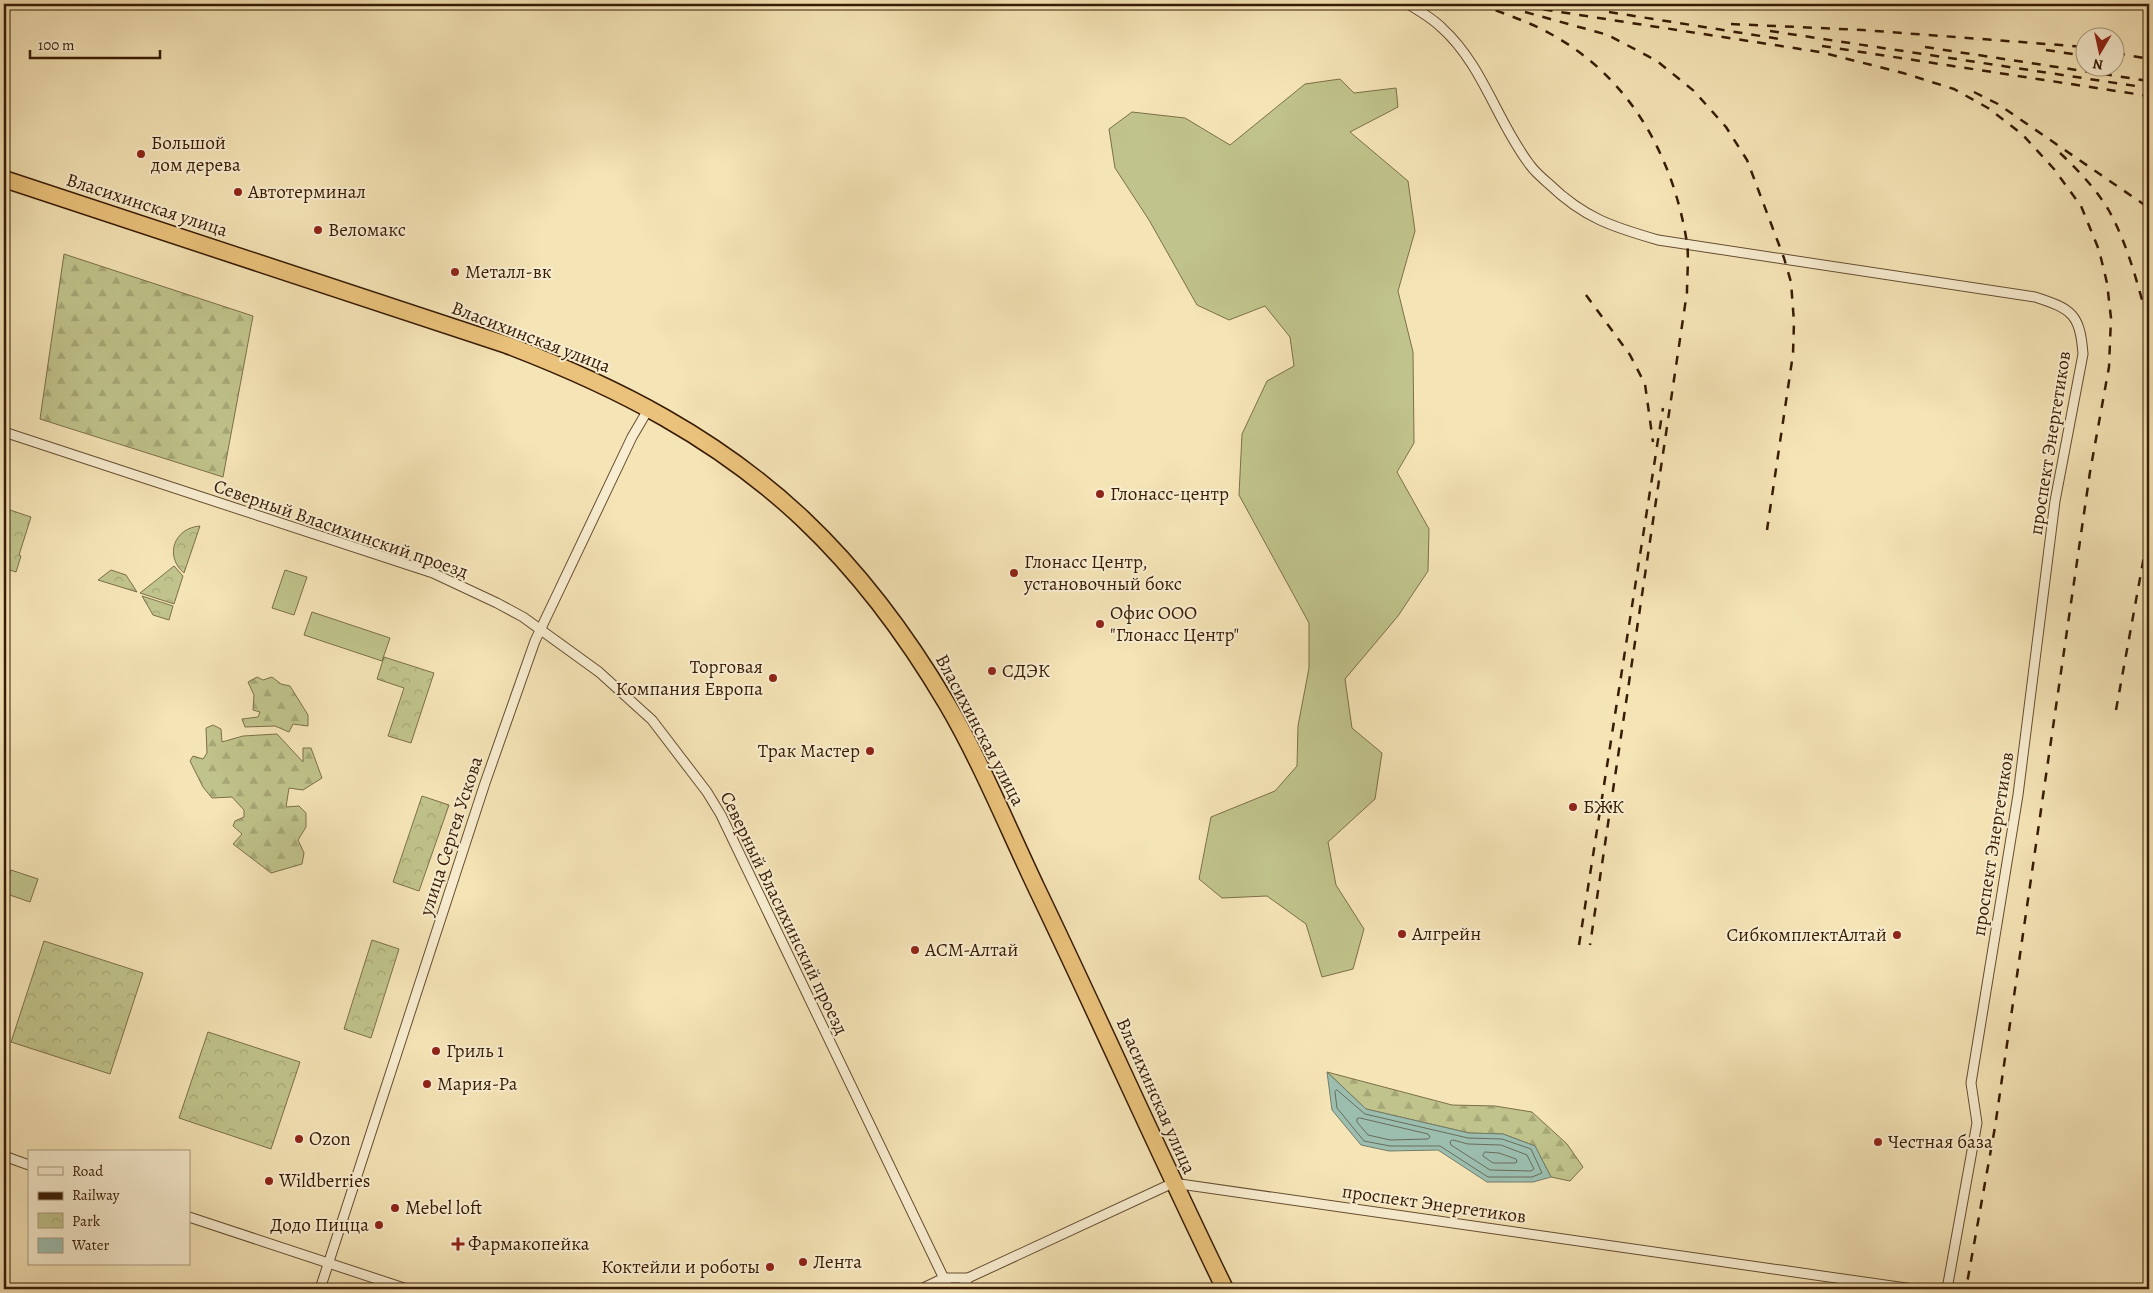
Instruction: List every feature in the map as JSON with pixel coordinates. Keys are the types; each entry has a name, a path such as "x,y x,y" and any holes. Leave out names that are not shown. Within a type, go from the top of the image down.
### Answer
{"highway":[{"name":"Власихинская улица","path":"4,179 507,346 569,369 648,408 708,443 768,488 804,520 843,560 880,604 916,652 948,706 977,762 1103,1026 1173,1183 1225,1289"}],"street":[{"name":"проспект Энергетиков","path":"1408,4 1442,27 1455,42 1477,72 1493,104 1530,166 1560,195 1586,214 1613,227 1658,240 2035,297 2060,305 2074,316 2081,330 2083,354 2055,501 2018,795 1971,1083 1977,1123 1947,1289"},
{"name":"улица Сергея Ускова","path":"320,1289 485,783 540,629 632,437 648,408"},
{"name":"Северный Власихинский проезд","path":"4,432 433,573 498,603 540,629 599,672 641,708 706,792 721,815 949,1289"},
{"path":"4,1156 28,1164"},
{"name":"проспект Энергетиков","path":"1173,1183 1913,1289"},
{"path":"921,1289 944,1278 968,1278 1173,1183"},
{"path":"190,1217 407,1289"},
{"path":"962,1289 968,1278"}],"green space":[{"path":"1340,79 1354,93 1396,88 1398,107 1350,132 1408,181 1415,231 1398,291 1413,352 1414,443 1397,472 1429,529 1428,571 1398,616 1345,679 1352,728 1382,753 1375,799 1328,842 1336,885 1364,929 1353,969 1322,977 1306,924 1267,896 1222,898 1199,879 1211,817 1275,791 1297,766 1298,726 1309,668 1309,623 1239,495 1242,434 1267,381 1294,366 1290,337 1265,306 1229,320 1197,305 1149,220 1115,168 1109,129 1132,112 1185,118 1230,145 1305,84"},
{"path":"64,254 253,316 223,477 40,419"},
{"path":"4,508 31,517 19,555 21,556 16,572 4,568"},
{"path":"200,526 184,573 174,559 173,551 175,544 178,537 184,532"},
{"path":"174,566 183,576 174,604 140,593"},
{"path":"111,570 126,575 137,592 98,580"},
{"path":"285,570 307,577 294,615 272,608"},
{"path":"142,596 173,606 169,620 153,615"},
{"path":"312,612 390,638 382,661 304,635"},
{"path":"384,657 434,673 411,743 388,736 404,688 377,679"},
{"path":"257,677 263,680 272,677 281,684 290,686 308,715 308,726 293,724 289,732 275,726 245,727 242,719 258,717 260,712 253,710 254,695 248,682"},
{"path":"213,725 221,729 222,742 243,736 277,734 303,762 303,748 311,748 322,778 303,790 289,788 286,807 299,806 306,813 306,827 298,840 304,853 302,864 271,873 233,844 242,834 233,826 235,821 244,817 244,810 232,797 212,798 203,787 190,761 193,756 203,759 207,753 206,728"},
{"path":"422,796 449,805 419,891 393,882"},
{"path":"11,870 38,879 30,902 4,893"},
{"path":"372,940 399,949 371,1038 344,1029"},
{"path":"44,941 143,973 110,1074 11,1042"},
{"path":"208,1032 300,1062 271,1149 179,1118"},
{"path":"1327,1072 1452,1105 1495,1106 1532,1112 1567,1144 1583,1167 1570,1181 1551,1177 1535,1146 1503,1134 1469,1133 1366,1109"}],"water":[{"path":"1327,1072 1366,1109 1469,1133 1503,1134 1535,1146 1551,1177 1533,1182 1487,1182 1438,1150 1389,1151 1361,1145 1332,1110"}],"railway":[{"path":"1479,4 1549,33 1577,51 1602,72 1624,95 1643,121 1671,179 1687,243 1687,292 1590,945"},
{"path":"1508,4 1820,52 1903,73 1954,89 1988,108 2022,134 2054,169 2081,206 2099,250 2107,283 2111,318 2109,367 2090,472 1995,1127 1966,1289"},
{"path":"1600,4 1622,7"},
{"path":"1980,6 2016,4"},
{"path":"1525,12 1608,35 1657,61 1694,91 1726,127 1747,160 1784,258 1791,282 1794,322 1793,354 1767,530"},
{"path":"1609,12 1780,39"},
{"path":"1731,24 1863,30 2076,46"},
{"path":"1770,31 2149,88"},
{"path":"1822,46 2149,96"},
{"path":"1925,47 2149,81"},
{"path":"2046,50 2076,54"},
{"path":"2126,55 2149,59"},
{"path":"1974,92 1998,104 2149,208"},
{"path":"2060,153 2092,187 2103,201 2115,222 2132,266 2149,325"},
{"path":"1586,295 1630,355 1645,384 1653,442"},
{"path":"1579,945 1663,408"},
{"path":"2116,710 2149,529"},
{"path":"2147,749 2149,734"}],"place":[{"name":"Большой дом дерева","path":"141,154"},
{"name":"Автотерминал","path":"238,192"},
{"name":"Веломакс","path":"318,230"},
{"name":"Металл-вк","path":"455,272"},
{"name":"Глонасс-центр","path":"1100,494"},
{"name":"Глонасс Центр, установочный бокс","path":"1014,573"},
{"name":"Офис ООО \"Глонасс Центр\"","path":"1100,624"},
{"name":"СДЭК","path":"992,671"},
{"name":"Торговая Компания Европа","path":"773,678"},
{"name":"Трак Мастер","path":"870,751"},
{"name":"БЖК","path":"1573,807"},
{"name":"Алгрейн","path":"1402,934"},
{"name":"СибкомплектАлтай","path":"1897,935"},
{"name":"АСМ-Алтай","path":"915,950"},
{"name":"Гриль 1","path":"436,1051"},
{"name":"Мария-Ра","path":"427,1084"},
{"name":"Ozon","path":"299,1139"},
{"name":"Честная база","path":"1878,1142"},
{"name":"Wildberries","path":"269,1181"},
{"name":"Mebel loft","path":"395,1208"},
{"name":"Додо Пицца","path":"379,1225"},
{"name":"Фармакопейка","path":"458,1244"},
{"name":"Лента","path":"803,1262"},
{"name":"Коктейли и роботы","path":"770,1267"}]}
